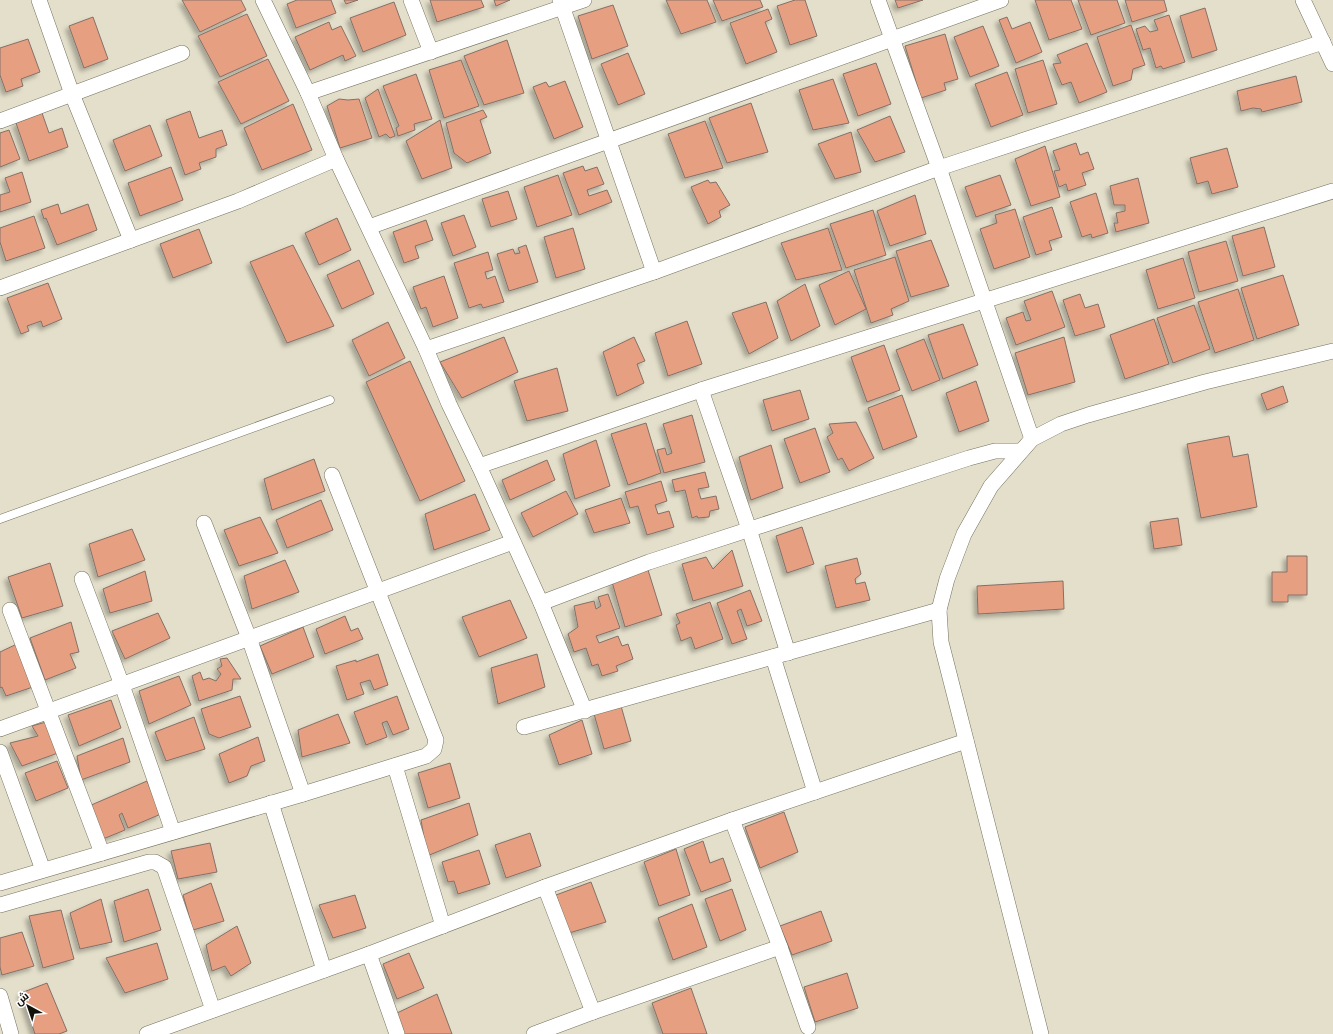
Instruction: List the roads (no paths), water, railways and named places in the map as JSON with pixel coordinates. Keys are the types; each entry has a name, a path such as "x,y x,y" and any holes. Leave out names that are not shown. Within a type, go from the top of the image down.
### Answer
{"street":[{"path":"39,0 72,94 131,240"},
{"path":"263,0 308,93 336,160 426,349 449,404 541,602 584,711"},
{"path":"411,0 430,52"},
{"path":"308,93 430,52 562,4 584,0"},
{"path":"878,0 986,300 1032,439"},
{"path":"369,227 1001,0"},
{"path":"1303,0 1333,64"},
{"path":"562,4 654,272"},
{"path":"426,349 654,272 939,168 1323,42"},
{"path":"0,121 182,53"},
{"path":"0,288 238,201 336,160"},
{"path":"479,466 701,390 1333,191"},
{"path":"1041,1034 941,642 939,610 947,579 964,534 991,486 1032,439 1061,424 1205,382 1333,352"},
{"path":"701,390 749,529 815,792"},
{"path":"541,602 648,562 969,458 995,451 1021,452"},
{"path":"0,883 395,766 426,756 434,749 436,740 404,663 378,591 332,475"},
{"path":"204,523 249,638 303,794"},
{"path":"0,729 513,542"},
{"path":"82,579 122,685 173,832"},
{"path":"10,610 50,711 102,853"},
{"path":"524,727 781,656 939,610"},
{"path":"147,1034 369,954 545,887 732,820 966,741"},
{"path":"0,752 43,870"},
{"path":"395,766 443,926"},
{"path":"271,803 324,970"},
{"path":"732,820 780,947 808,1027"},
{"path":"0,905 149,862 155,862 164,866 213,1010"},
{"path":"545,887 593,1012"},
{"path":"534,1034 780,947"},
{"path":"369,954 397,1034"},
{"path":"0,996 11,1034"}],"lane":[{"path":"0,519 330,400"}]}
